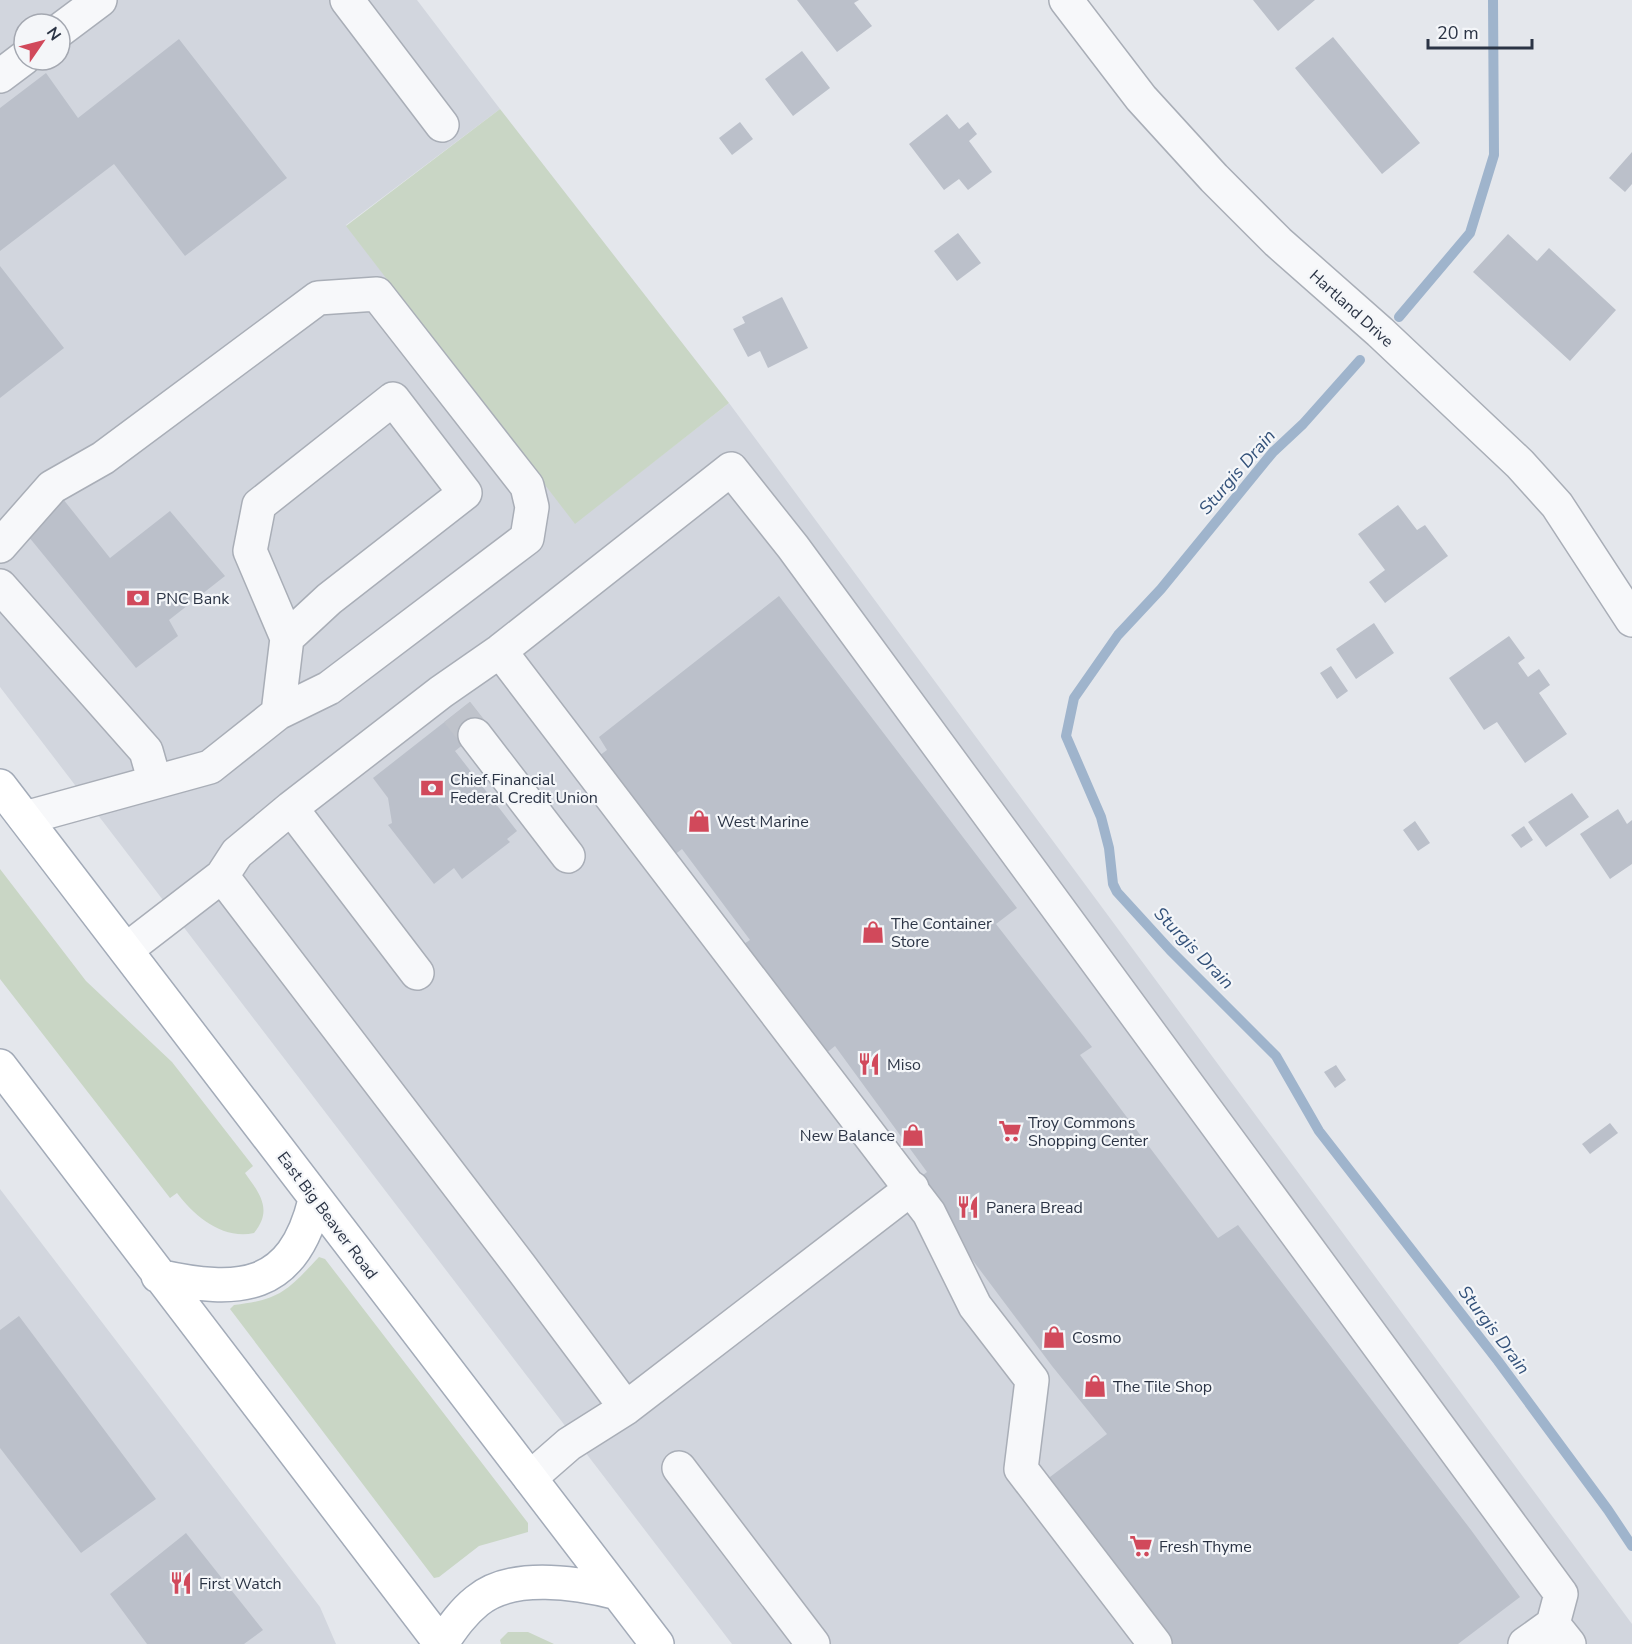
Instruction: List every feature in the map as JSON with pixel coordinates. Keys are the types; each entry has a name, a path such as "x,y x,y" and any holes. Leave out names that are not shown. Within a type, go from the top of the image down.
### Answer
{"main road":[{"name":"East Big Beaver Road","path":"0,786 657,1644"},
{"path":"0,1066 441,1644 466,1611 479,1599 501,1589 529,1584 556,1583 584,1585 618,1593"},
{"path":"158,1276 198,1285 230,1286 254,1281 276,1270 297,1250 308,1228 315,1200"}],"street":[{"path":"72,21 100,0"},
{"path":"347,0 442,125"},
{"name":"Hartland Drive","path":"1066,0 1141,98 1214,178 1278,242 1380,332 1520,464 1557,505 1632,620"},
{"path":"0,546 52,487 103,458 318,298 377,294 527,486 532,507 527,538 329,688 278,713 210,767 25,818"},
{"path":"278,713 287,638 250,550 259,505 393,399 465,493 329,599 287,638"},
{"path":"126,950 222,876 237,853 291,808 458,713 500,651 731,469 793,547 1561,1594 1561,1634 1525,1644"},
{"path":"0,586 146,751 152,772 147,784"},
{"path":"500,651 929,1213 975,1306 1032,1380 1022,1469 1155,1644"},
{"path":"458,713 568,856"},
{"path":"291,808 417,973"},
{"path":"222,876 626,1408"},
{"path":"530,1478 569,1444 626,1408 912,1188"},
{"path":"679,1468 813,1644"}],"shaded area":[{"path":"0,0 417,0 500,109 346,225 575,523 729,403 1632,1624 1632,1644 732,1644 0,687"},
{"path":"0,1189 320,1607 336,1644 0,1644"}],"green space":[{"path":"500,109 729,403 575,524 346,226"},
{"path":"0,869 86,981 172,1062 253,1166 245,1173 259,1195 263,1209 260,1225 254,1233 231,1233 220,1229 201,1218 177,1193 170,1198 0,979"},
{"path":"319,1257 325,1259 528,1523 528,1532 479,1546 439,1577 434,1578 230,1309 234,1305 262,1300 282,1292"},
{"path":"508,1632 528,1632 554,1644 501,1644 500,1640"}],"building":[{"path":"797,0 859,0 854,3 872,26 837,52"},
{"path":"1253,0 1315,0 1278,31"},
{"path":"1333,37 1420,143 1382,174 1295,68"},
{"path":"179,39 287,178 185,256 114,164 0,251 0,108 46,73 78,118"},
{"path":"802,51 830,88 793,116 765,79"},
{"path":"947,114 959,129 968,122 977,134 969,141 992,172 968,190 959,179 944,190 909,144"},
{"path":"740,122 753,139 732,155 719,138"},
{"path":"1632,152 1632,184 1625,192 1609,178"},
{"path":"958,233 981,263 957,281 934,251"},
{"path":"1508,234 1537,261 1549,248 1616,310 1570,361 1473,272"},
{"path":"0,266 64,348 0,398"},
{"path":"782,297 808,348 768,368 760,351 748,357 733,329 745,323 742,317"},
{"name":"PNC Bank","path":"63,499 110,558 170,511 225,576 169,620 178,636 136,668 24,531"},
{"path":"1398,505 1417,530 1425,525 1448,556 1385,603 1369,582 1385,570 1358,534"},
{"path":"779,596 1017,908 996,924 1092,1047 1080,1055 1218,1238 1238,1225 1520,1597 1458,1644 1163,1644 1042,1483 1107,1434 1052,1366 914,1182 927,1172 835,1046 819,1059 736,949 750,940 682,849 669,859 596,758 607,750 599,737"},
{"path":"1374,623 1394,653 1356,679 1336,649"},
{"path":"1509,636 1525,658 1518,663 1528,677 1539,669 1550,685 1539,693 1567,734 1525,763 1497,722 1484,730 1449,678"},
{"path":"1331,666 1348,691 1337,699 1320,673"},
{"name":"Chief Financial Federal Credit Union","path":"470,702 488,725 455,751 517,831 507,839 510,842 462,879 454,868 434,884 388,825 392,823 388,798 373,778"},
{"path":"1572,793 1589,817 1546,847 1528,822"},
{"path":"1618,809 1627,824 1632,820 1632,864 1610,879 1580,834"},
{"path":"1415,821 1430,843 1418,851 1403,830"},
{"path":"1524,826 1533,840 1521,848 1511,835"},
{"path":"1336,1065 1346,1080 1335,1088 1324,1072"},
{"path":"1610,1123 1618,1133 1590,1154 1582,1144"},
{"path":"19,1316 156,1499 81,1553 0,1448 0,1330"},
{"path":"186,1533 263,1630 244,1644 147,1644 110,1594"}],"waterway":[{"name":"Sturgis Drain","path":"1399,317 1470,233 1494,155 1493,0"},
{"name":"Sturgis Drain","path":"1360,360 1303,424 1273,452 1161,589 1118,635 1074,698 1066,736 1101,817 1109,848 1113,884 1117,892 1170,950 1276,1056 1319,1131 1498,1361 1632,1546"}],"tunnel":[{"path":"457,712 475,735"}],"place":[{"name":"PNC Bank","path":"138,598"},
{"name":"Chief Financial Federal Credit Union","path":"432,788"},
{"name":"West Marine","path":"699,821"},
{"name":"The Container Store","path":"873,932"},
{"name":"Miso","path":"869,1064"},
{"name":"Troy Commons Shopping Center","path":"1010,1131"},
{"name":"New Balance","path":"913,1135"},
{"name":"Panera Bread","path":"968,1207"},
{"name":"Cosmo","path":"1054,1337"},
{"name":"The Tile Shop","path":"1095,1386"},
{"name":"Fresh Thyme","path":"1141,1546"},
{"name":"First Watch","path":"181,1583"}]}
